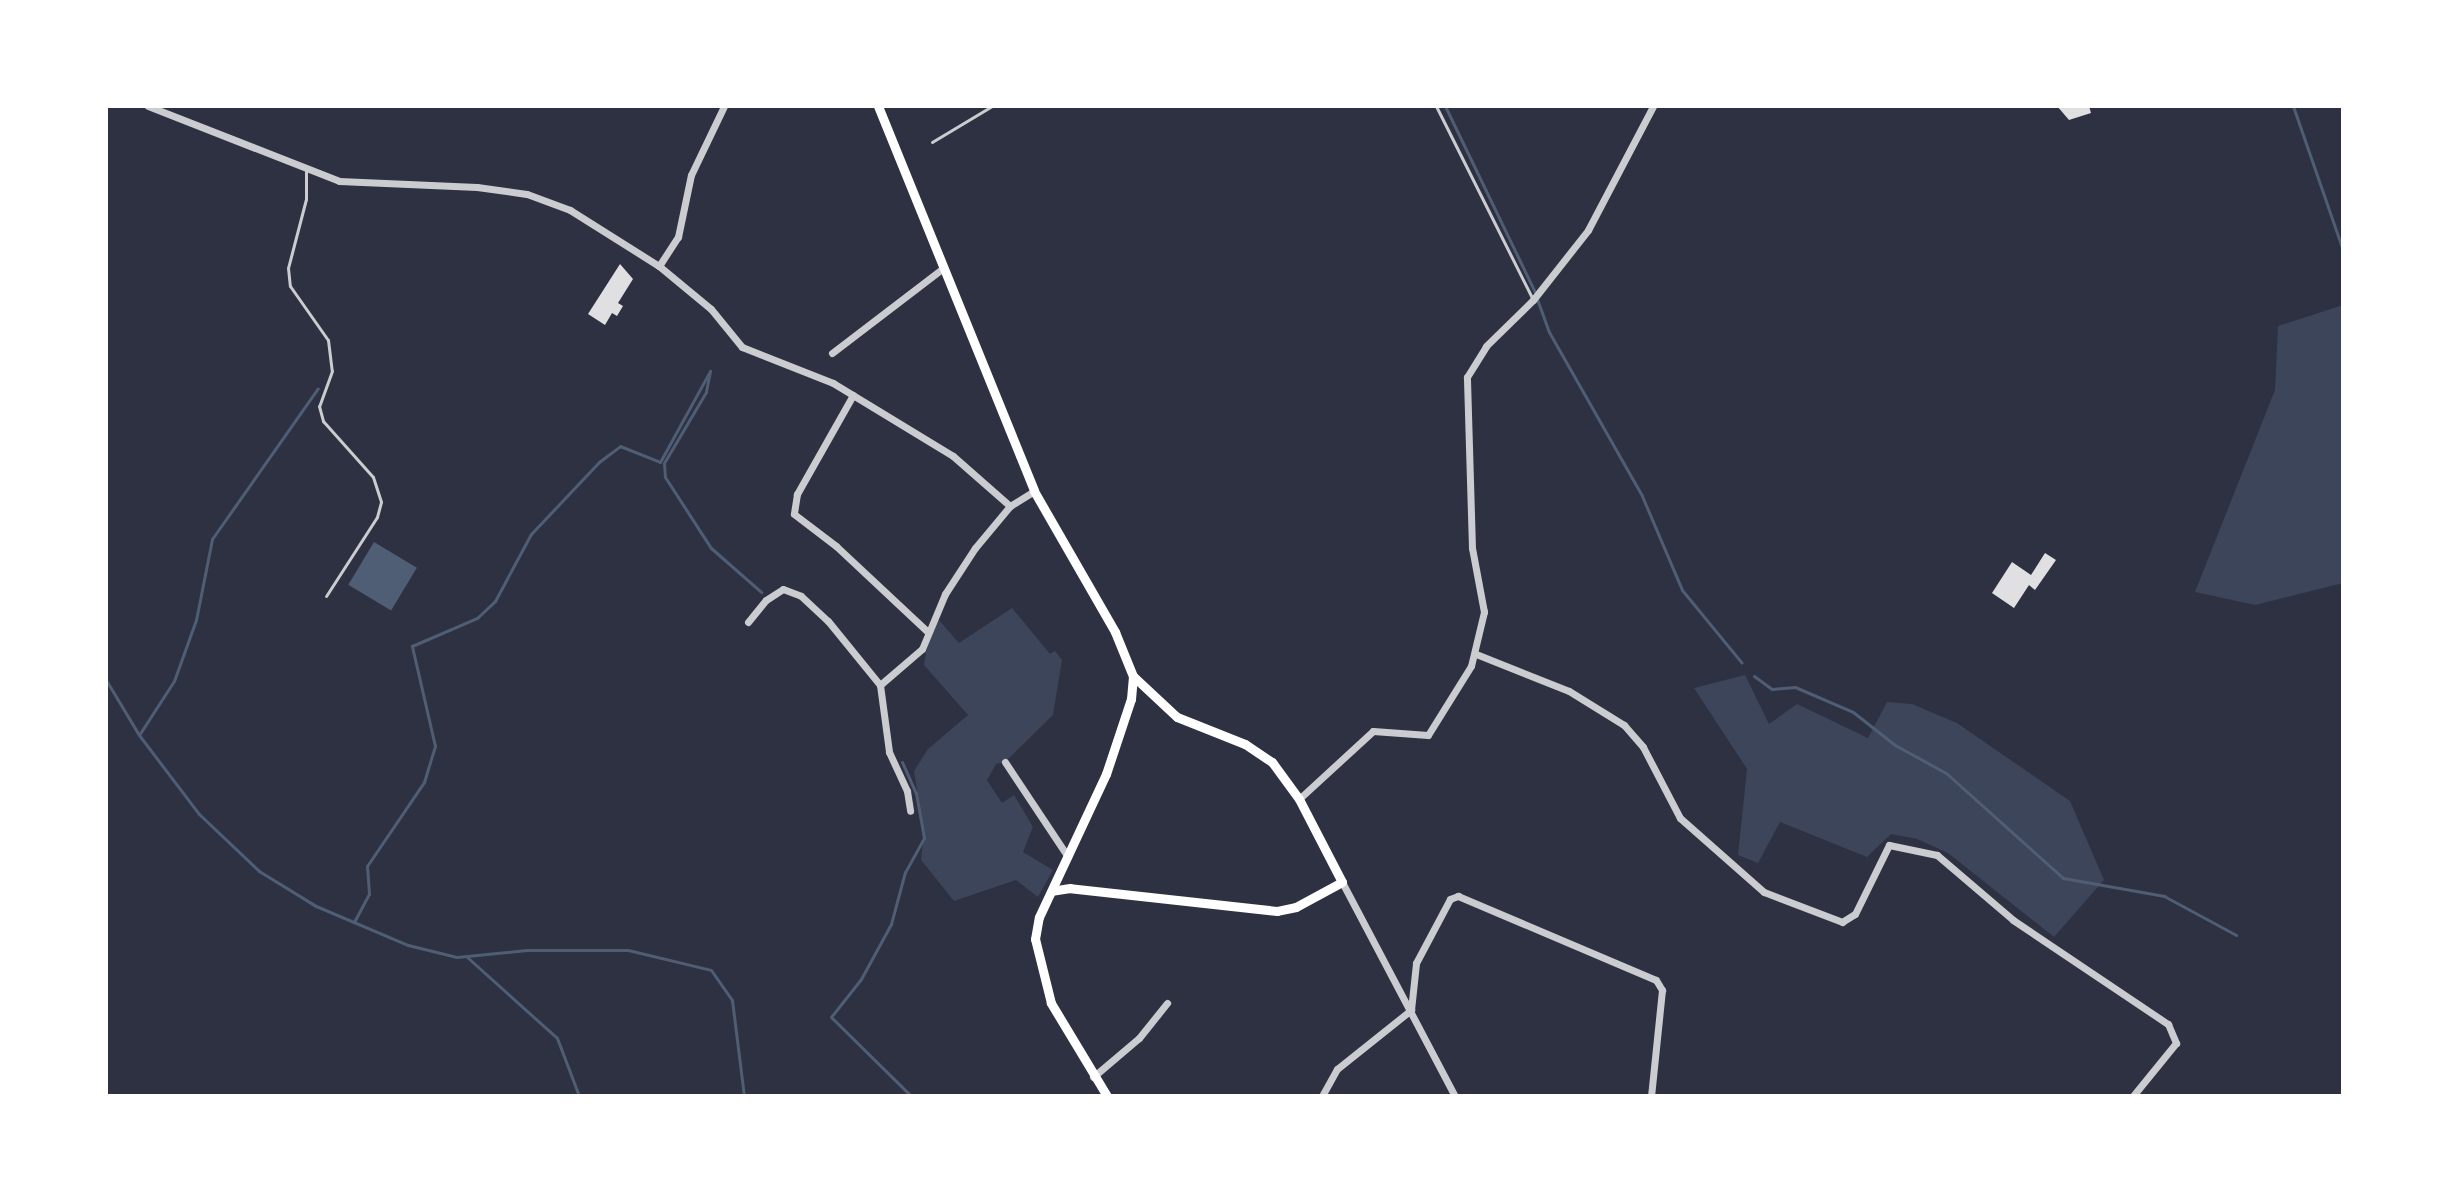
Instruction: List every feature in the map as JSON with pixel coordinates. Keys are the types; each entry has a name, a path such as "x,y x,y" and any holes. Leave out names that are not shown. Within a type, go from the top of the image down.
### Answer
{"main road":[{"path":"878,106 905,160 943,268 1034,491 1115,632 1133,676 1177,717 1268,757 1299,799 1342,882 1296,907 1277,911 1070,888 1052,891"},
{"path":"1107,1096 1051,1003 1036,956 1037,923 1069,859 1123,725 1133,676"},
{"path":"1062,871 1070,888"}],"street":[{"path":"148,106 306,170 353,183 453,185 538,197 606,230 659,266 711,309 742,347 853,395 953,456 1010,506"},
{"path":"659,266 678,237 691,175 724,106"},
{"path":"1299,799 1373,731 1417,737 1432,732 1476,654 1484,612 1472,548 1465,388 1479,356 1533,300 1588,230 1653,106"},
{"path":"832,353 943,268"},
{"path":"853,395 795,498 794,514 928,632"},
{"path":"880,685 915,657 958,573 1010,506 1034,491"},
{"path":"748,622 778,590 794,592 828,621 880,685 889,752 907,791 910,811"},
{"path":"1476,654 1569,691 1624,725 1643,747 1680,818 1764,892 1842,922 1855,914 1889,845 1937,855 2013,920 2168,1024 2176,1043 2133,1096"},
{"path":"1005,762 1069,859"},
{"path":"1342,882 1455,1096"},
{"path":"1322,1096 1337,1069 1411,1010 1416,963 1450,899 1458,896 1656,980 1662,990 1651,1096"},
{"path":"1093,1077 1139,1038 1167,1003"}],"lane":[{"path":"932,142 992,106"},
{"path":"1436,106 1533,300"},
{"path":"306,170 306,199 288,268 290,286 328,340 332,371 319,406 323,421 373,477 381,502 377,517 326,596"}],"shaded area":[{"path":"2343,305 2343,583 2255,605 2195,592 2275,390 2278,326"},
{"path":"374,542 417,568 391,611 348,585"},
{"path":"1012,608 1050,654 1055,651 1062,660 1053,715 1005,762 996,764 987,780 1002,803 1014,795 1033,827 1023,852 1053,870 1038,897 1016,880 954,901 921,860 924,834 914,771 928,749 968,715 924,665 928,640 938,619 959,643"},
{"path":"1745,675 1769,724 1797,704 1868,738 1887,702 1912,704 1957,723 2070,801 2104,880 2054,937 1948,853 1917,839 1891,834 1867,857 1780,822 1758,863 1738,855 1747,769 1694,688"}],"building":[{"path":"2057,106 2089,106 2091,113 2069,120"},
{"path":"620,264 633,279 618,303 623,306 617,316 612,313 605,325 588,314"},
{"path":"2045,553 2056,560 2035,590 2029,585 2014,608 1992,593 2012,562 2031,575"}],"waterway":[{"path":"1445,106 1535,292"},
{"path":"2293,106 2343,250"},
{"path":"1537,299 1549,332 1642,496 1682,590 1742,663"},
{"path":"710,371 706,392 664,463 665,477 711,548 761,592"},
{"path":"354,922 369,894 367,866 424,782 435,746 412,646 477,618 495,601 531,534 599,462 620,446 660,462 710,371"},
{"path":"139,735 174,681 196,620 212,539 318,388"},
{"path":"1754,676 1772,689 1795,687 1853,712 1895,745 1946,773 2063,878 2164,896 2236,935"},
{"path":"106,680 139,735 199,814 259,871 316,906 408,945 457,957 527,950 628,950 711,970 732,1000 744,1096"},
{"path":"902,762 916,793 924,838 905,872 891,924 861,979 831,1017 911,1096"},
{"path":"467,957 557,1038 579,1096"}]}
